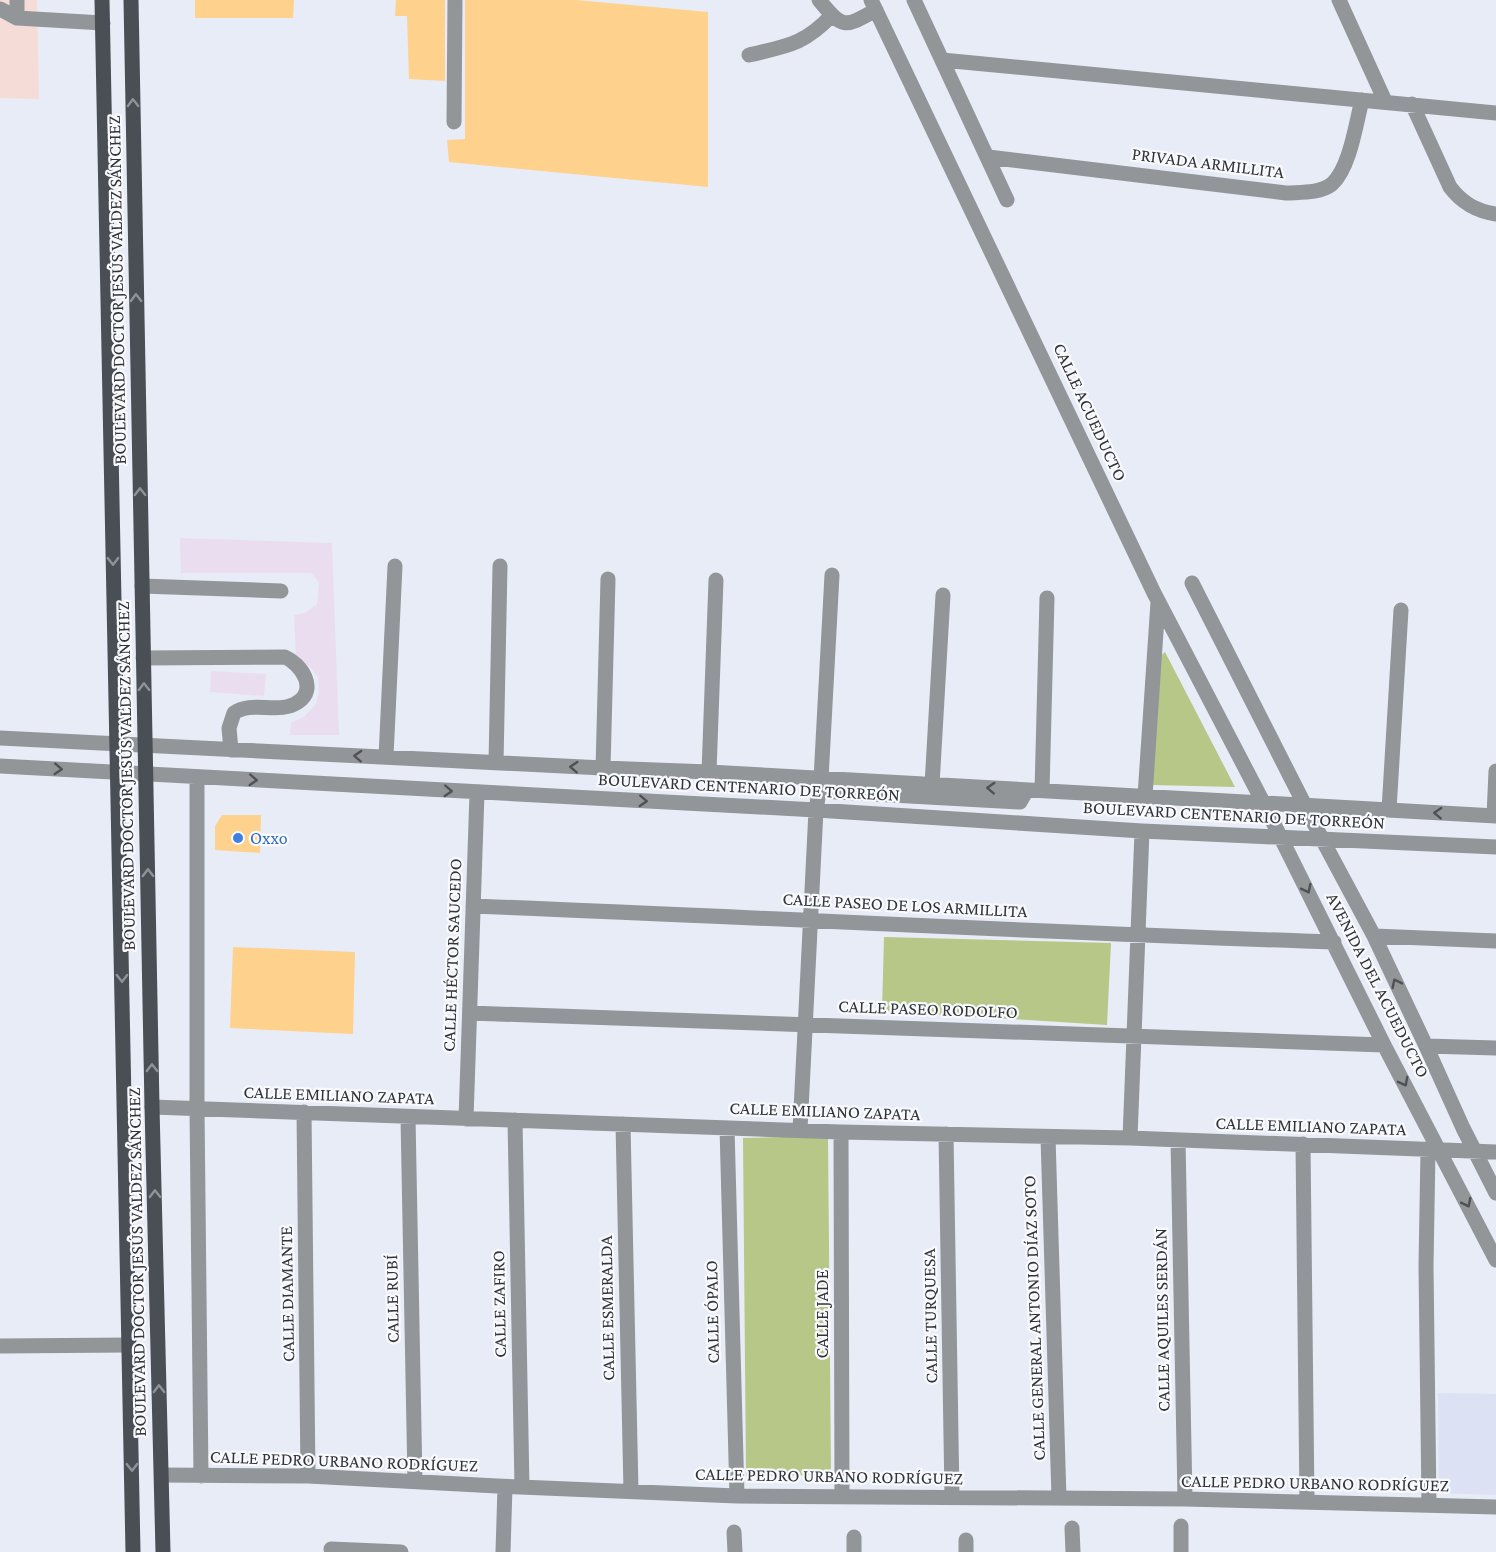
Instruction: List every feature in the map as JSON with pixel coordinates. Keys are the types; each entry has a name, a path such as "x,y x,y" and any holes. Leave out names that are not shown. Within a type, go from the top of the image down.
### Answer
{"main road":[{"name":"BOULEVARD DOCTOR JESÚS VALDEZ SÁNCHEZ","path":"102,0 134,1552"},
{"name":"BOULEVARD DOCTOR JESÚS VALDEZ SÁNCHEZ","path":"130,0 163,1552"}],"street":[{"path":"17,0 17,18"},
{"path":"454,122 455,0"},
{"path":"819,0 831,15 847,24 853,23 873,5"},
{"path":"914,0 1007,200"},
{"path":"1339,0 1385,101"},
{"name":"CALLE ACUEDUCTO","path":"873,5 1158,601 1281,837"},
{"path":"0,9 17,18 103,23"},
{"path":"749,55 800,42 815,32 831,15"},
{"path":"942,60 1496,113"},
{"name":"PRIVADA ARMILLITA","path":"988,158 1286,193 1309,192 1331,185 1340,174 1362,100"},
{"path":"1412,104 1450,187 1458,198 1480,211 1496,214"},
{"path":"386,757 395,566"},
{"path":"496,763 500,566"},
{"path":"800,1130 809,919 816,810 820,785 832,575"},
{"path":"603,768 608,579"},
{"path":"709,772 716,580"},
{"path":"1192,583 1322,838"},
{"path":"142,586 281,591"},
{"path":"932,785 943,595"},
{"path":"820,785 1020,802 1034,790 1047,598"},
{"path":"1144,796 1158,601"},
{"path":"1389,810 1401,610"},
{"path":"143,658 285,657 300,667 306,683 306,692 301,700 292,705 246,708 234,713 229,728 231,750"},
{"name":"BOULEVARD CENTENARIO DE TORREÓN","path":"0,738 709,772 820,785 932,785 1495,816"},
{"name":"BOULEVARD CENTENARIO DE TORREÓN","path":"0,766 816,810 1142,831 1496,847"},
{"path":"1495,816 1496,771"},
{"path":"197,777 197,1109 201,1476"},
{"name":"CALLE HÉCTOR SAUCEDO","path":"466,1119 477,793"},
{"path":"1130,1138 1142,831"},
{"name":"AVENIDA DEL ACUEDUCTO","path":"1281,837 1434,1150 1496,1260"},
{"name":"AVENIDA DEL ACUEDUCTO","path":"1322,838 1374,936 1474,1151 1496,1193"},
{"name":"CALLE PASEO DE LOS ARMILLITA","path":"473,906 809,919 1138,936 1334,942"},
{"path":"1374,936 1496,941"},
{"name":"CALLE PASEO RODOLFO","path":"470,1013 1384,1045"},
{"path":"1426,1046 1496,1048"},
{"name":"CALLE EMILIANO ZAPATA","path":"152,1107 1496,1152"},
{"name":"CALLE DIAMANTE","path":"304,1112 308,1476"},
{"name":"CALLE RUBÍ","path":"408,1117 415,1481"},
{"name":"CALLE ZAFIRO","path":"516,1120 522,1487"},
{"name":"CALLE ESMERALDA","path":"622,1124 631,1491"},
{"name":"CALLE ÓPALO","path":"727,1128 736,1496"},
{"name":"CALLE JADE","path":"841,1131 842,1496"},
{"name":"CALLE TURQUESA","path":"946,1134 952,1497"},
{"name":"CALLE GENERAL ANTONIO DÍAZ SOTO","path":"1048,1137 1059,1498"},
{"name":"CALLE AQUILES SERDÁN","path":"1178,1140 1185,1499"},
{"path":"1303,1144 1307,1501"},
{"path":"1429,1504 1426,1266 1434,1150"},
{"path":"0,1346 129,1345"},
{"name":"CALLE PEDRO URBANO RODRÍGUEZ","path":"162,1475 308,1476 736,1496 1185,1499 1496,1507"},
{"path":"503,1552 506,1487"},
{"path":"1181,1526 1181,1552"},
{"path":"1072,1528 1072,1552"},
{"path":"734,1532 735,1552"},
{"path":"331,1549 401,1552"}],"shaded area":[{"path":"0,0 37,0 39,99 0,98"},
{"path":"180,538 332,543 339,735 290,735 291,723 305,716 316,704 319,691 318,677 310,667 296,659 294,615 305,613 317,604 319,582 311,573 181,573"},
{"path":"211,671 266,674 264,696 210,692"},
{"path":"1438,1393 1496,1394 1496,1495 1439,1493"}],"green space":[{"path":"1165,652 1235,787 1152,785 1159,657"},
{"path":"884,937 1111,943 1107,1025 882,1011"},
{"path":"828,1136 831,1475 746,1476 743,1138"}],"building":[{"path":"195,0 294,0 293,18 195,18"},
{"path":"396,0 445,0 445,81 409,79 407,16 395,16"},
{"path":"465,0 576,0 708,12 708,187 449,162 447,140 465,139"},
{"name":"Oxxo","path":"222,815 261,815 260,853 215,850 215,826"},
{"path":"233,947 355,952 353,1034 230,1028"}],"place":[{"name":"Oxxo","path":"238,838"}]}
